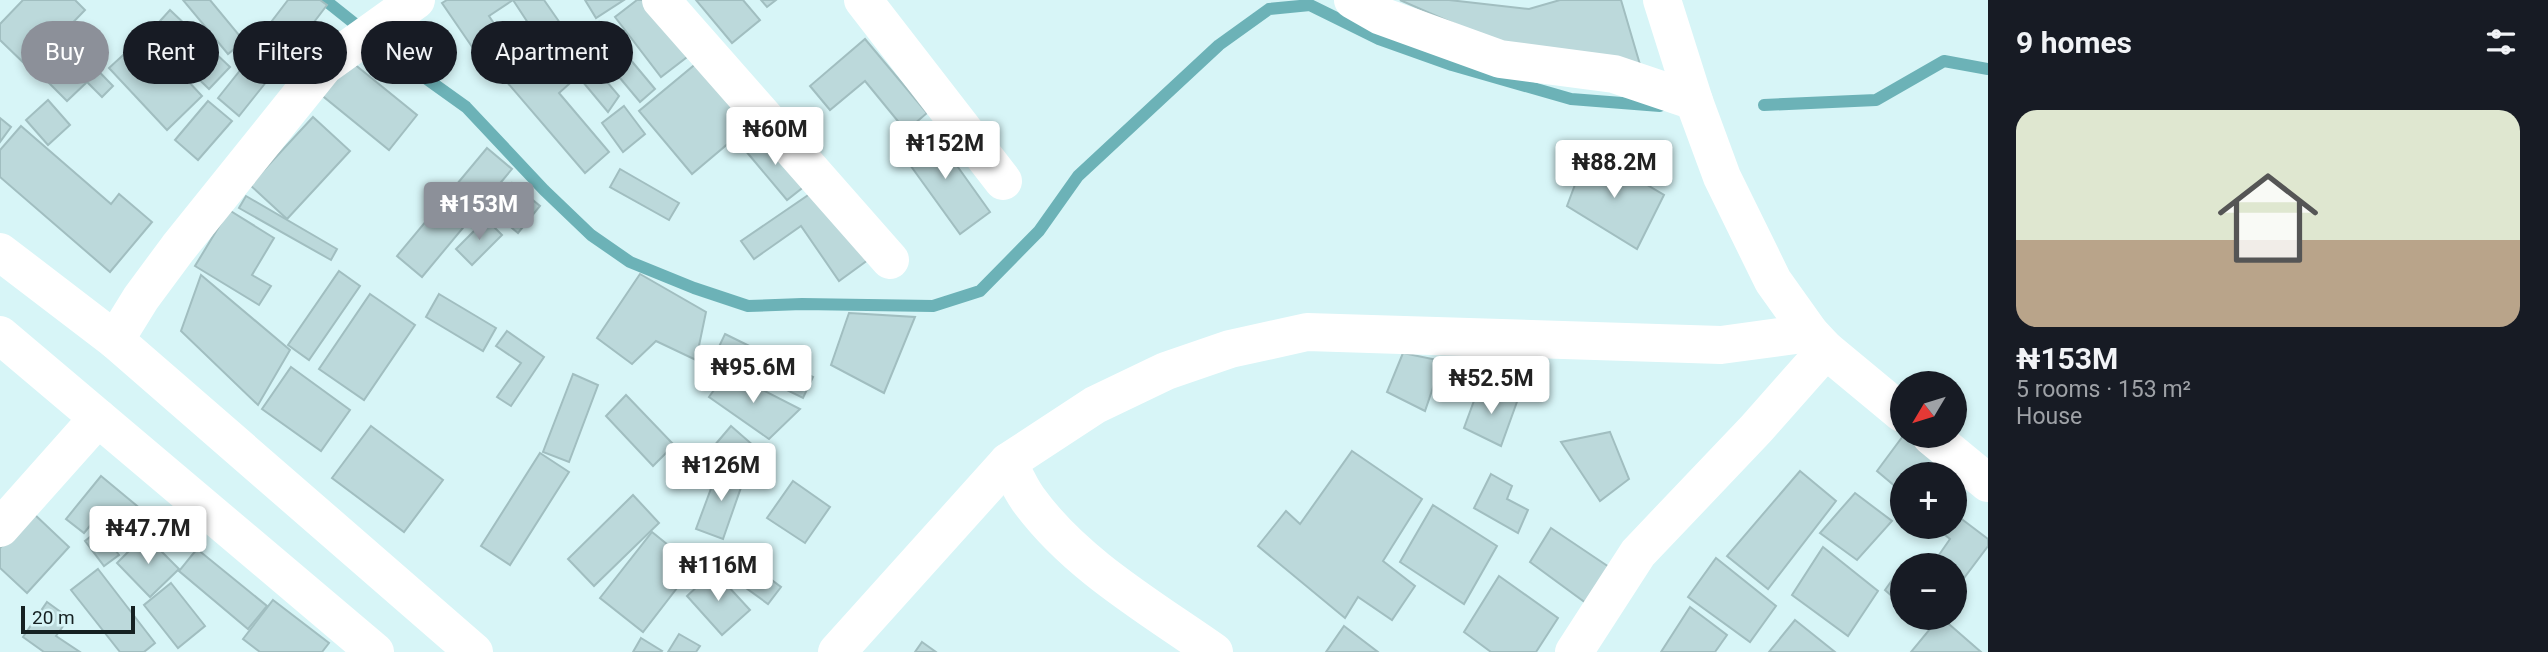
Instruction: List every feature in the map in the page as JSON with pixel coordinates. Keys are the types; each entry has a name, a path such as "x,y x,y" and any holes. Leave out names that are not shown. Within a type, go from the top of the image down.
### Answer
{"street":[{"path":"661,0 890,260"},
{"path":"863,0 1003,181"},
{"path":"1353,0 1381,16 1500,59 1614,74 1694,101"},
{"path":"1662,0 1694,101 1722,177 1773,281 1818,342 1890,403"},
{"path":"115,340 141,298 178,248 324,66 408,6"},
{"path":"0,252 115,340 474,652"},
{"path":"837,652 1008,462 1095,405 1166,371 1230,349 1307,332 1721,345 1818,342"},
{"path":"0,335 375,652"},
{"path":"1574,652 1638,553 1756,429 1818,342"},
{"path":"0,528 98,418"},
{"path":"1945,448 1988,483"},
{"path":"1008,462 1027,498 1062,539 1118,585 1214,652"}],"building":[{"path":"23,0 75,0 85,10 74,21 21,21 21,60 0,40 0,24"},
{"path":"183,0 210,0 233,28 233,50 228,54 219,43 219,21 200,21"},
{"path":"288,0 320,0 327,5 315,21 272,21"},
{"path":"447,0 513,0 489,16 492,21 471,21 471,45 457,21 442,3"},
{"path":"513,0 544,0 559,21 527,21"},
{"path":"585,0 624,0 596,18"},
{"path":"637,0 650,0 691,54 661,77 633,40 633,21 618,21 615,17"},
{"path":"696,0 743,0 760,20 732,43"},
{"path":"761,0 776,0 767,7"},
{"path":"1400,0 1449,0 1529,9 1560,0 1621,0 1641,68 1505,46"},
{"path":"170,10 182,21 160,21"},
{"path":"865,39 927,113 906,131 865,81 830,110 810,86"},
{"path":"123,55 123,83 109,68"},
{"path":"219,57 230,67 219,79"},
{"path":"347,60 361,70 361,84 379,84 417,115 389,150 319,93 327,84 347,84"},
{"path":"698,62 750,125 692,174 639,111"},
{"path":"633,63 655,89 640,102 625,84 633,84"},
{"path":"233,79 233,84 265,84 239,116 218,98"},
{"path":"109,82 113,86 102,97 89,84 109,84"},
{"path":"50,84 85,84 67,101"},
{"path":"124,84 191,84 202,96 167,130"},
{"path":"509,84 569,84 559,93 609,152 585,173"},
{"path":"585,84 609,84 619,96 608,112"},
{"path":"48,100 70,125 48,145 26,120"},
{"path":"208,101 232,121 198,160 175,140"},
{"path":"624,106 645,134 623,152 602,123"},
{"path":"313,117 350,151 287,219 250,185"},
{"path":"0,118 11,127 0,142"},
{"path":"21,126 111,204 119,194 152,222 110,272 0,177 0,150"},
{"path":"930,128 990,212 960,234 900,151"},
{"path":"763,134 806,185 787,200 745,150"},
{"path":"487,148 512,169 422,277 397,256"},
{"path":"1588,150 1664,195 1637,249 1567,206"},
{"path":"620,169 679,203 669,220 610,187"},
{"path":"512,183 540,206 518,233 490,210"},
{"path":"823,185 872,257 839,281 801,226 754,259 741,241"},
{"path":"246,196 337,249 331,260 239,208"},
{"path":"229,210 274,238 252,275 271,286 259,305 195,266"},
{"path":"486,219 502,235 472,265 456,249"},
{"path":"339,271 360,286 309,360 288,345"},
{"path":"640,274 706,312 696,360 656,341 632,364 597,338"},
{"path":"201,275 290,350 258,405 181,331"},
{"path":"370,294 415,325 364,400 319,369"},
{"path":"439,294 496,328 483,351 426,317"},
{"path":"849,313 915,317 884,393 831,365"},
{"path":"507,331 544,357 511,406 497,397 521,363 496,346"},
{"path":"725,334 813,377 803,398 715,355"},
{"path":"1403,353 1442,361 1425,411 1387,392"},
{"path":"291,367 350,410 321,451 262,409"},
{"path":"727,372 800,409 769,439 709,397"},
{"path":"573,374 598,385 569,462 543,452"},
{"path":"1478,390 1518,399 1501,446 1464,428"},
{"path":"626,395 674,445 653,466 606,416"},
{"path":"371,426 443,480 404,532 332,478"},
{"path":"731,426 762,453 745,473 714,446"},
{"path":"1610,432 1629,479 1600,501 1561,442"},
{"path":"1894,448 1920,448 1936,462 1890,462 1890,482 1877,471"},
{"path":"1352,451 1422,499 1383,561 1415,586 1392,620 1358,597 1345,618 1258,546 1286,511 1300,524"},
{"path":"540,453 569,472 510,565 481,546"},
{"path":"719,467 745,476 723,539 696,529"},
{"path":"1800,471 1836,501 1768,589 1727,556"},
{"path":"1491,474 1512,486 1507,499 1528,510 1518,533 1474,508"},
{"path":"101,476 148,515 128,540 98,516 84,533 66,519"},
{"path":"793,481 830,507 805,543 767,518"},
{"path":"1855,493 1890,519 1890,523 1857,560 1820,533"},
{"path":"633,495 659,523 594,586 568,559"},
{"path":"1433,505 1497,546 1464,604 1400,562"},
{"path":"33,513 69,547 27,593 0,568 0,548"},
{"path":"1967,523 1988,539 1988,546 1967,574 1967,553 1940,553 1950,539 1967,539"},
{"path":"1551,528 1612,569 1590,606 1530,562"},
{"path":"100,529 119,555 104,566 85,541"},
{"path":"652,532 694,566 643,632 600,598"},
{"path":"145,535 179,569 150,597 117,563"},
{"path":"1823,547 1878,591 1848,636 1792,595"},
{"path":"197,549 267,606 248,629 179,571"},
{"path":"741,557 781,587 768,604 728,575"},
{"path":"1716,558 1776,606 1750,642 1688,597"},
{"path":"98,569 155,643 144,652 120,652 71,590"},
{"path":"714,571 750,610 722,635 687,596"},
{"path":"1499,576 1558,618 1536,652 1491,652 1464,632"},
{"path":"171,583 205,626 178,648 144,605"},
{"path":"273,600 329,643 322,652 260,652 243,639"},
{"path":"47,602 69,618 56,636 80,652 44,652 23,637"},
{"path":"1690,607 1727,635 1715,652 1661,652"},
{"path":"1795,620 1835,652 1769,652"},
{"path":"1344,626 1378,652 1326,652"},
{"path":"1929,630 1956,630 1981,652 1911,652"},
{"path":"679,634 700,646 696,652 668,652"},
{"path":"641,638 662,651 633,652"},
{"path":"922,642 936,652 915,652"}],"waterway":[{"path":"325,0 399,59 466,107 544,190 591,235 630,262 748,306 933,306 980,291 1039,231 1078,176 1219,45 1269,9 1310,5 1379,39 1452,65 1571,99 1660,106"},
{"path":"1764,105 1876,100 1944,61 1988,69"}]}
